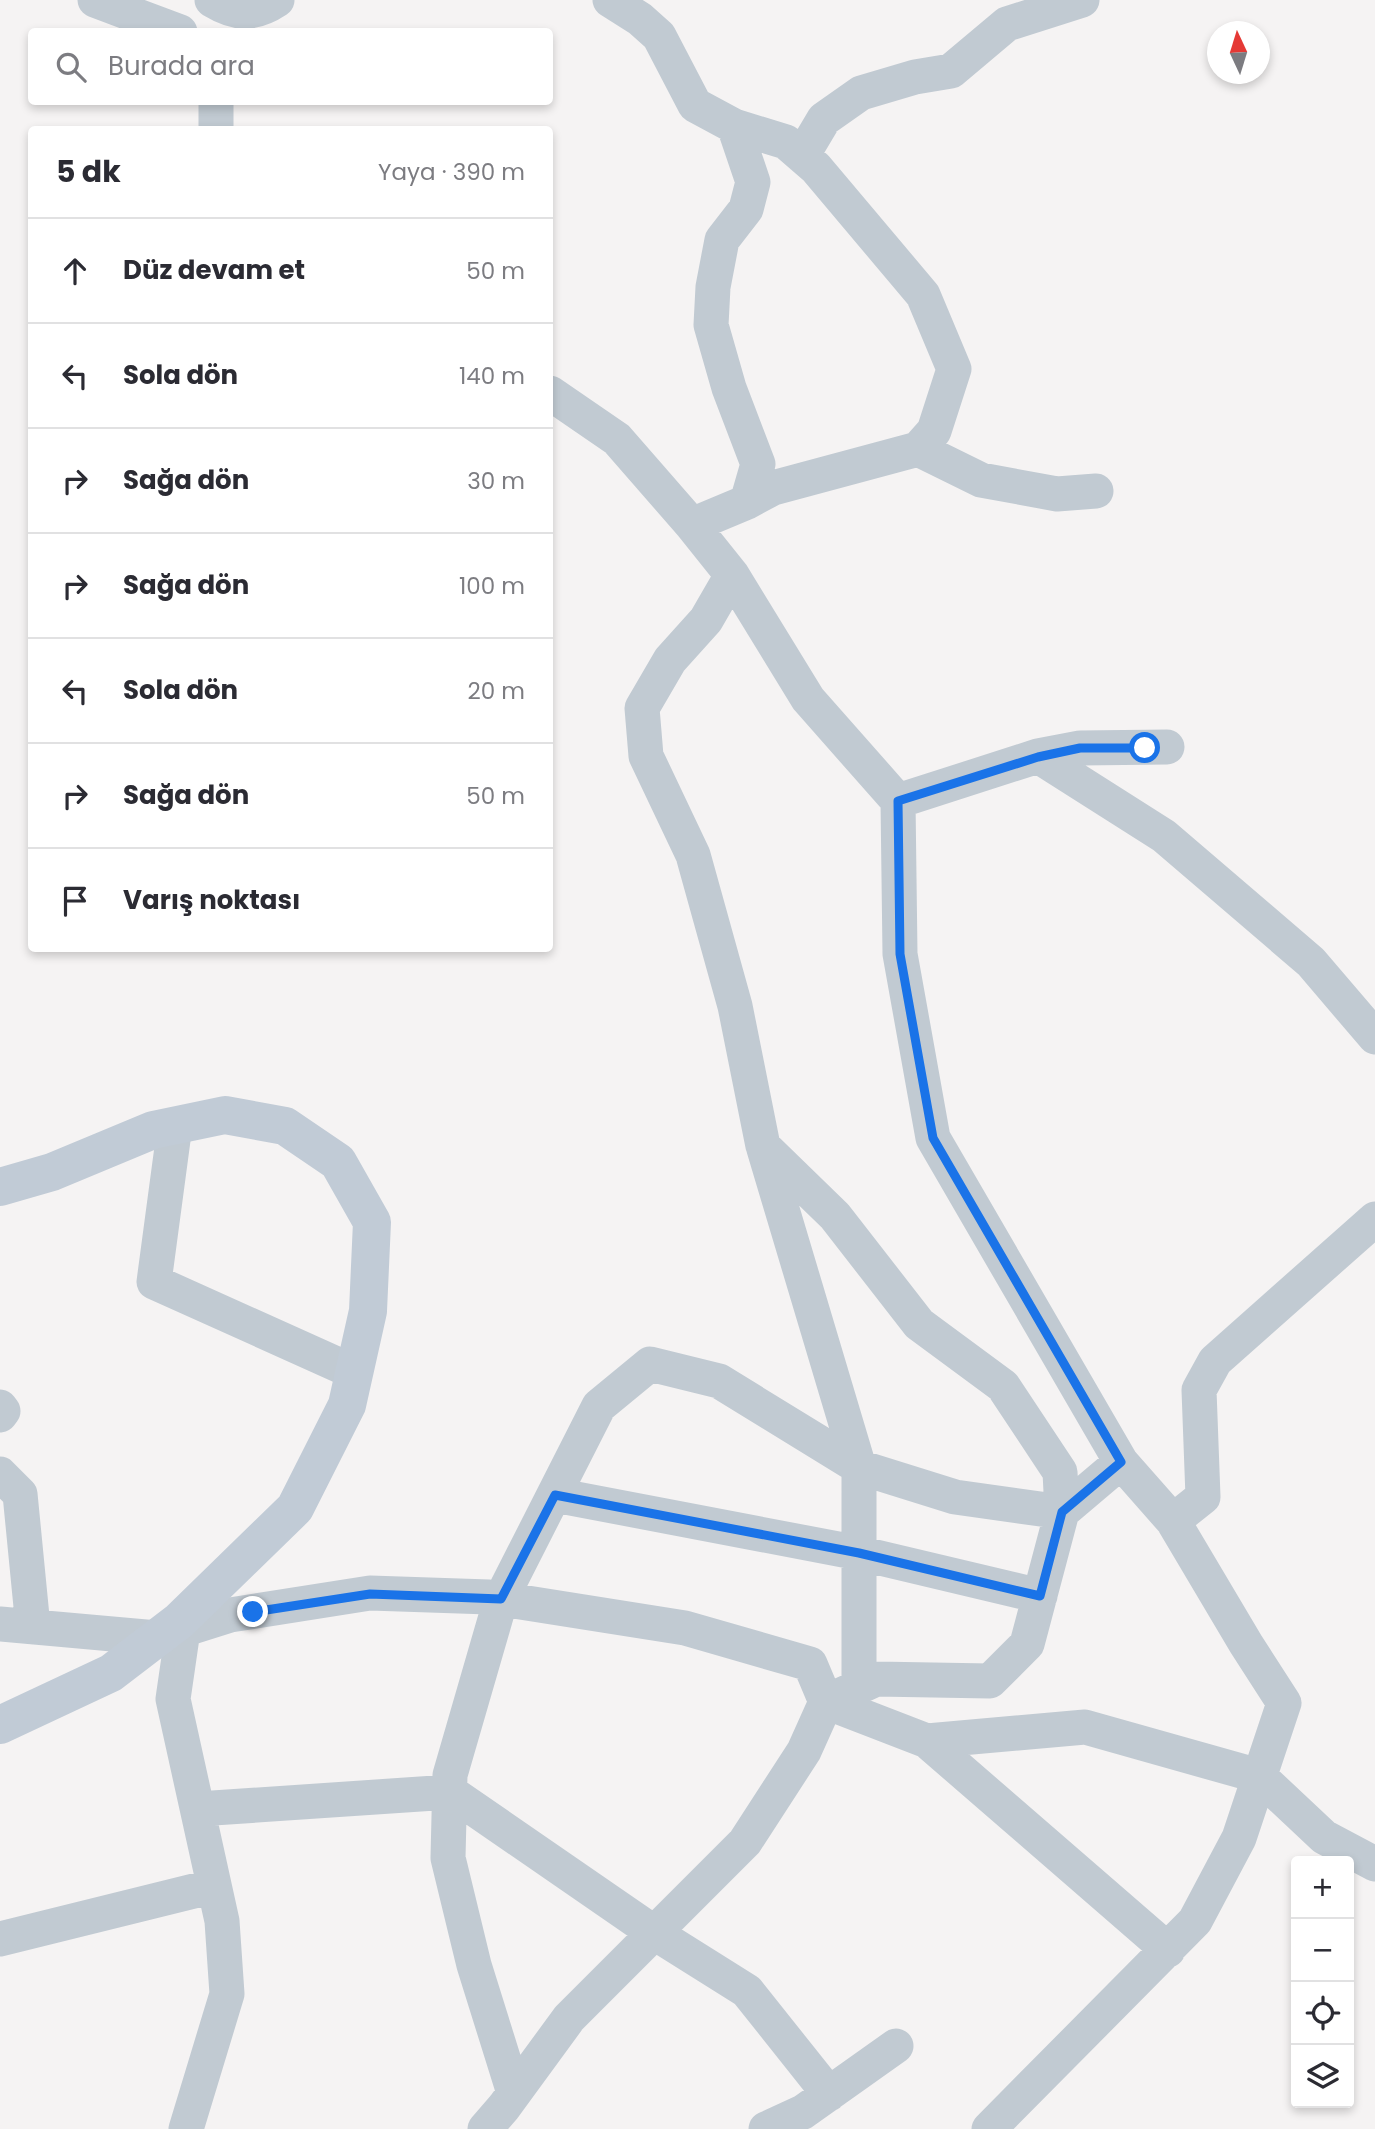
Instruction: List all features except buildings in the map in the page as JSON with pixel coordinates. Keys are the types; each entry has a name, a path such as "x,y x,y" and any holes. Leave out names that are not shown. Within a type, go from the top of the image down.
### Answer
{"street":[{"path":"95,0 169,28"},
{"path":"212,0 224,8 251,13 277,0"},
{"path":"610,0 640,19 659,36 695,105 734,126 786,142 816,168 923,295 954,369 934,431 918,449 773,488 692,525"},
{"path":"802,156 824,119 861,93 915,77 951,71 1007,24 1082,0"},
{"path":"216,105 216,126"},
{"path":"734,126 753,182 746,209 722,240 713,287 711,325 729,388 758,464 747,502"},
{"path":"553,395 617,439 692,525 732,575 808,699 898,801 900,954 933,1138 1121,1462 1173,1521 1284,1703 1239,1838 1195,1921 989,2129"},
{"path":"918,449 981,480 1057,494 1096,491"},
{"path":"732,575 706,620 670,660 642,708 646,756 693,855 735,1006 764,1146 859,1466 859,1687"},
{"path":"898,801 1038,757 1080,748 1167,747"},
{"path":"1038,757 1164,836 1311,962 1375,1037"},
{"path":"0,1187 52,1172 153,1130 225,1115 285,1126 338,1162 372,1222 368,1311 347,1405 295,1508 179,1621 170,1634 173,1699 222,1921 227,1994 186,2129"},
{"path":"175,1125 155,1282 354,1372"},
{"path":"485,2129 569,2018 745,1842 804,1751 826,1702 876,1679 990,1681 1027,1644 1062,1512 1060,1472 1003,1386 919,1324 835,1216 764,1146"},
{"path":"1173,1521 1203,1497 1199,1390 1215,1361 1375,1219"},
{"path":"514,2093 474,1965 448,1858 450,1775 501,1599 599,1406 650,1364 719,1381 859,1466 955,1497 1062,1512 1121,1462"},
{"path":"0,1407 3,1411 0,1415"},
{"path":"0,1474 20,1494 17,1625 170,1634"},
{"path":"555,1495 859,1553 1040,1596"},
{"path":"0,1725 111,1673 170,1634 230,1615 370,1594 501,1599 685,1628 810,1664 826,1702 927,1741 1168,1950"},
{"path":"927,1741 1085,1727 1259,1776 1324,1837 1375,1864"},
{"path":"198,1809 450,1792 653,1932 747,1991 829,2094"},
{"path":"0,1939 214,1886"},
{"path":"766,2129 803,2112 896,2046"}],"route":[{"path":"253,1612 370,1594 501,1599 555,1495 859,1553 1040,1596 1062,1512 1121,1462 933,1138 900,954 898,801 1038,757 1080,748 1145,748"}]}
